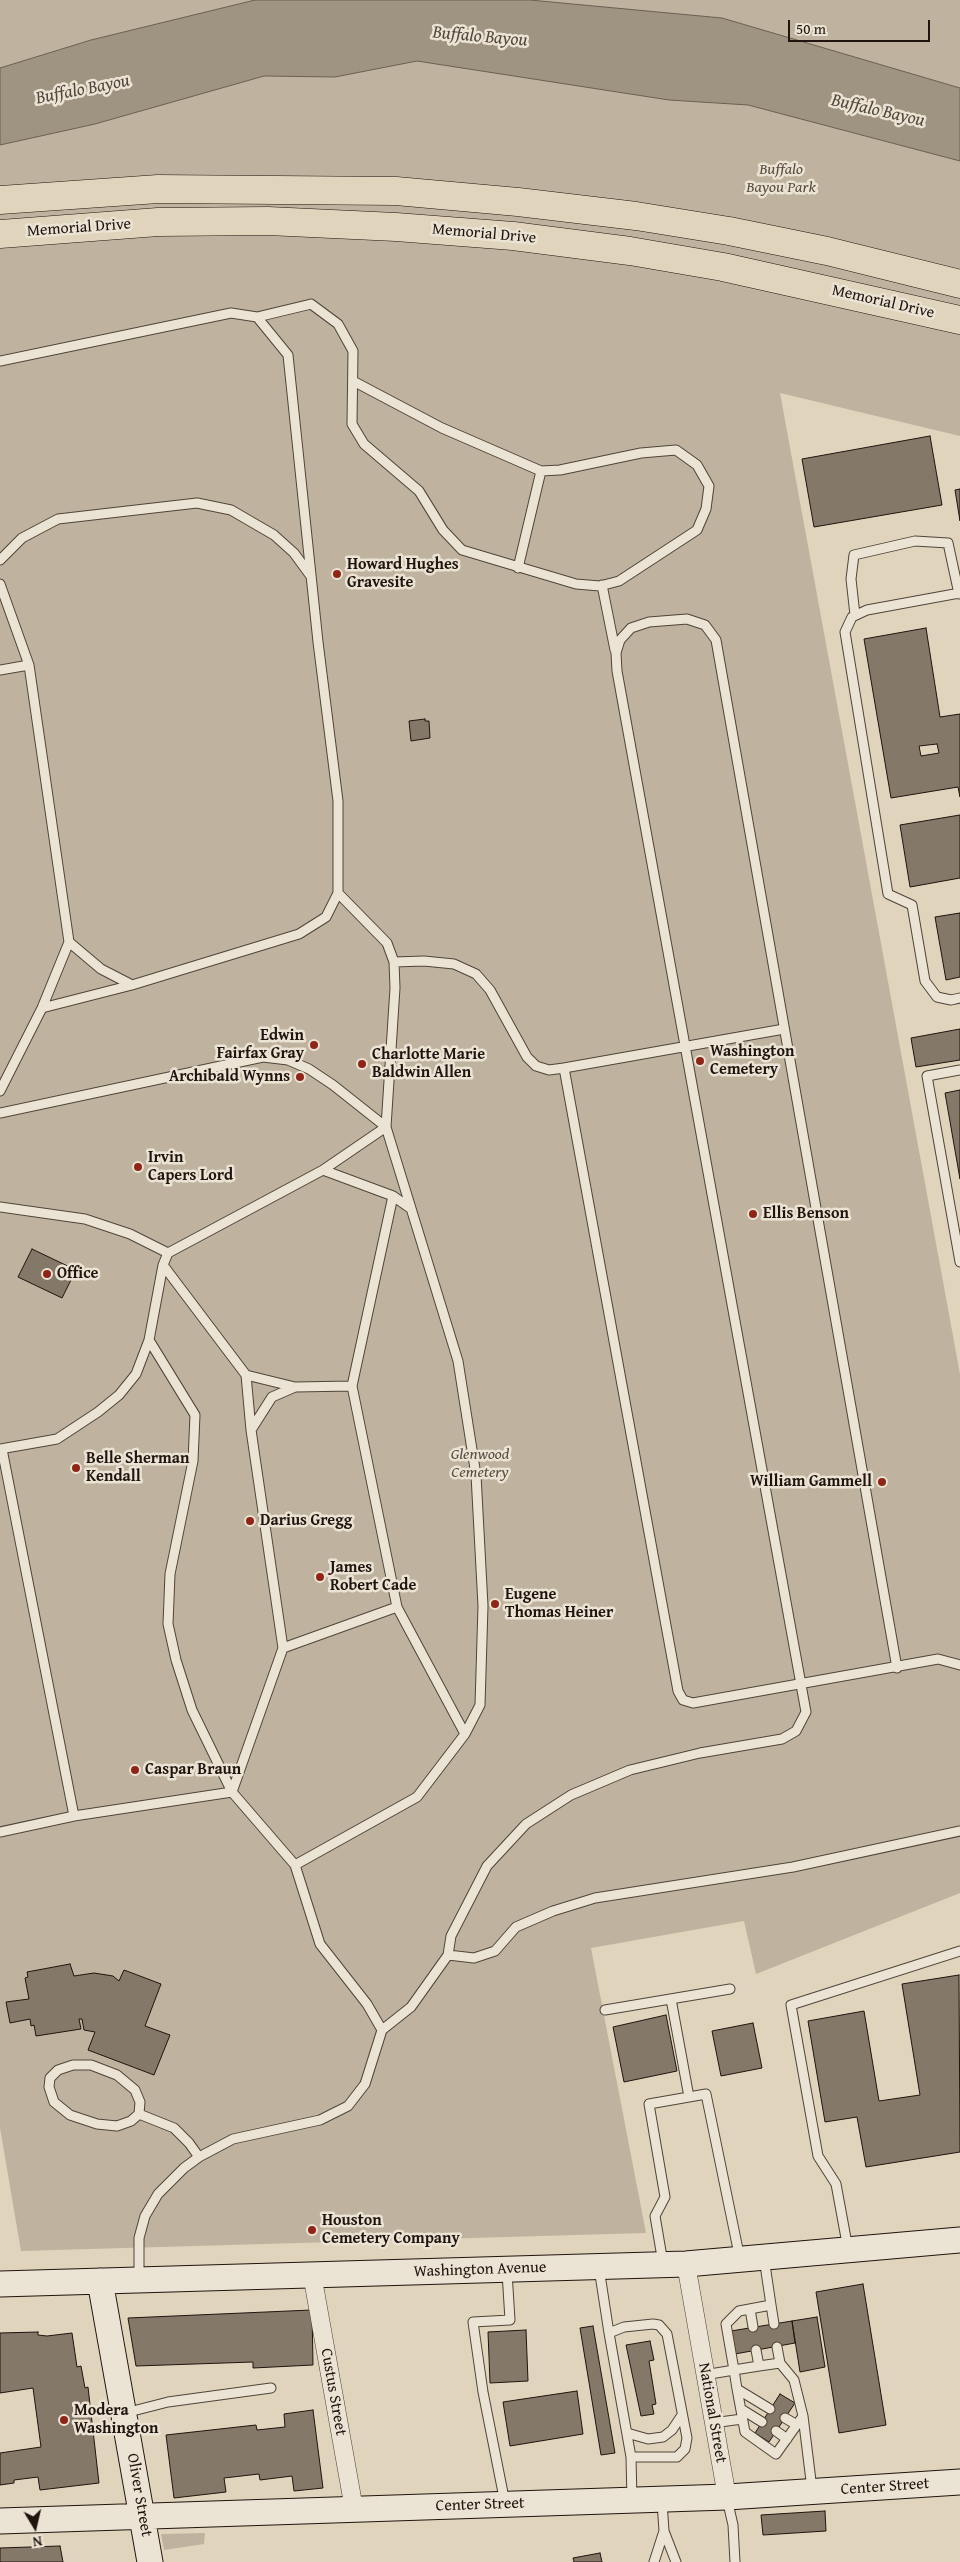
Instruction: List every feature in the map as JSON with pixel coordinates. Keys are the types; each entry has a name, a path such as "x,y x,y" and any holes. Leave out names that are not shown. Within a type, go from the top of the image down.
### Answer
{"main road":[{"path":"0,200 158,189 266,188 396,191 518,202 636,216 728,231 827,251 960,284"},
{"name":"Memorial Drive","path":"0,234 158,222 268,221 396,227 503,235 630,251 790,281 960,320"}],"street":[{"name":"Washington Avenue","path":"0,2284 674,2264 960,2240"},
{"name":"National Street","path":"674,2264 704,2375 726,2497"},
{"name":"Custus Street","path":"312,2274 354,2509"},
{"name":"Oliver Street","path":"100,2281 150,2562"},
{"name":"Center Street","path":"0,2521 726,2497 960,2482"}],"lane":[{"path":"0,361 230,313 257,317 312,304 338,324 353,351 352,424 364,444 420,491 443,530 462,550 576,584 602,585 619,581 697,530 706,509 709,486 697,465 676,450 641,453 560,470 541,471 442,428 353,381"},
{"path":"42,1008 132,986 299,934 326,917 338,893 338,801 310,575 288,355 257,317"},
{"path":"518,568 541,471"},
{"path":"0,560 22,538 58,519 196,503 231,510 274,535 294,553 310,575"},
{"path":"855,615 851,579 854,555 915,541 948,543 960,593 867,610 852,617 845,632 888,894 912,905 925,981 937,997 951,1000 960,998"},
{"path":"0,584 29,665 69,942 42,1008 0,1091"},
{"path":"139,2280 139,2238 145,2216 158,2194 184,2168 199,2157 233,2139 320,2120 348,2106 365,2084 382,2030 411,2007 448,1955 451,1936 488,1866 526,1824 571,1795 630,1770 700,1753 782,1739 796,1731 806,1712 803,1685 616,671 616,653 602,585"},
{"path":"616,653 620,640 631,628 649,622 687,619 705,625 716,640 897,1668"},
{"path":"0,670 29,665"},
{"path":"295,1865 417,1797 465,1734 480,1705 483,1606 476,1474 458,1361 386,1127 395,988 394,962 387,943 338,893"},
{"path":"69,942 101,969 132,986"},
{"path":"394,962 424,961 454,964 476,974 490,990 526,1057 536,1066 549,1070 784,1029"},
{"path":"0,1114 263,1057 288,1060 308,1069 334,1085 386,1127"},
{"path":"564,1068 678,1691 683,1700 694,1703 938,1660 960,1665"},
{"path":"960,1070 927,1076 960,1262"},
{"path":"74,1816 1,1449 57,1439 98,1412 119,1395 136,1374 149,1340 163,1266 168,1253 323,1170 386,1127"},
{"path":"323,1170 393,1196 410,1208"},
{"path":"393,1196 352,1386 397,1607 465,1734"},
{"path":"0,1207 85,1218 130,1234 168,1253"},
{"path":"163,1266 246,1375 251,1430 284,1648 232,1792"},
{"path":"149,1340 195,1416 193,1461 170,1574 168,1624 176,1660 192,1710 232,1792 295,1865 320,1944 367,2004 382,2030"},
{"path":"246,1375 295,1387 352,1386"},
{"path":"251,1430 272,1397 295,1387"},
{"path":"284,1648 397,1607"},
{"path":"0,1832 74,1816 232,1792"},
{"path":"448,1955 474,1958 495,1951 516,1927 553,1911 595,1898 793,1868 960,1831"},
{"path":"848,2250 836,2184 818,2156 791,2006 960,1951"},
{"path":"605,2010 730,1989"},
{"path":"671,1999 689,2097"},
{"path":"73,2065 91,2065 117,2075 135,2090 140,2102 139,2114 131,2121 117,2126 97,2124 70,2115 54,2102 49,2087 50,2078 58,2070 73,2065"},
{"path":"674,2264 656,2216 665,2197 649,2104 706,2094 752,2258 771,2306 774,2324"},
{"path":"139,2114 174,2128 189,2143 199,2157"},
{"path":"599,2267 631,2457 632,2500"},
{"path":"506,2504 483,2392 473,2322 510,2320 507,2269"},
{"path":"771,2306 739,2311 726,2324 745,2432 776,2454 803,2416"},
{"path":"750,2309 753,2327"},
{"path":"609,2332 624,2327 653,2324 664,2329 667,2334 687,2438 682,2453 672,2458 631,2457"},
{"path":"777,2347 780,2362 794,2380 803,2416 812,2492"},
{"path":"756,2350 759,2366"},
{"path":"704,2375 780,2362"},
{"path":"124,2413 168,2402 271,2388"},
{"path":"737,2389 770,2409"},
{"path":"740,2408 762,2422"},
{"path":"627,2433 648,2439 663,2437 672,2430 682,2414"},
{"path":"785,2418 797,2425"},
{"path":"713,2424 742,2419"},
{"path":"776,2432 787,2439"},
{"name":"National Street","path":"726,2497 733,2525 735,2562"},
{"path":"662,2499 664,2531 676,2562"},
{"path":"654,2562 664,2531"}],"green space":[{"name":"Glenwood Cemetery","path":"0,0 960,0 960,436 780,393 960,1374 960,1893 756,1974 744,1921 591,1948 646,2233 21,2251 0,2128"},
{"path":"205,2533 204,2544 164,2550 161,2534"}],"water":[{"name":"Buffalo Bayou","path":"255,0 530,0 722,18 960,88 960,161 748,105 669,100 417,61 335,77 264,76 95,124 0,145 0,68 91,40"}],"building":[{"path":"930,436 942,505 814,527 802,459"},
{"path":"960,489 960,521 955,490"},
{"path":"926,628 940,717 960,714 960,797 958,787 891,798 864,639","holes":["937,744 939,753 921,756 919,746"]},
{"path":"425,719 425,721 429,721 430,738 411,741 409,721"},
{"path":"960,815 960,878 910,887 900,825"},
{"path":"960,913 960,977 946,980 935,917"},
{"path":"960,1029 960,1060 916,1067 911,1038"},
{"path":"960,1090 960,1179 945,1093"},
{"name":"Office","path":"32,1249 76,1270 62,1298 18,1277"},
{"path":"70,1964 74,1976 94,1973 113,1976 119,1981 124,1970 161,1984 145,2026 170,2035 154,2075 88,2050 95,2032 84,2030 82,2019 79,2019 81,2029 36,2036 34,2025 31,2026 30,2019 10,2023 6,2002 29,1999 25,1978 28,1977 27,1972"},
{"path":"959,1975 960,2152 866,2167 857,2117 825,2122 808,2021 864,2011 879,2101 920,2095 902,1984"},
{"path":"666,2015 677,2071 624,2082 613,2027"},
{"path":"753,2023 762,2068 721,2076 712,2031"},
{"path":"863,2284 886,2425 839,2433 816,2292"},
{"path":"312,2310 313,2365 253,2368 253,2362 136,2366 128,2318"},
{"path":"817,2317 825,2367 800,2372 792,2321"},
{"path":"792,2321 795,2343 735,2354 731,2331"},
{"path":"593,2326 615,2453 601,2455 580,2328"},
{"path":"526,2330 528,2381 490,2383 488,2332"},
{"name":"Modera Washington","path":"38,2332 38,2335 47,2336 72,2333 77,2367 81,2366 85,2388 88,2387 99,2483 40,2490 38,2477 14,2480 14,2483 0,2485 0,2453 41,2447 33,2388 0,2393 0,2333"},
{"path":"650,2341 654,2360 649,2361 656,2404 652,2405 654,2414 641,2416 626,2345"},
{"path":"577,2391 583,2434 510,2446 503,2402"},
{"path":"780,2394 795,2403 769,2442 755,2433"},
{"path":"313,2410 323,2488 294,2491 292,2476 260,2480 259,2474 224,2478 226,2492 174,2498 166,2435 256,2425 257,2430 285,2427 284,2414"},
{"path":"825,2511 826,2531 763,2535 761,2515"},
{"path":"60,2546 63,2562 0,2562 0,2548"},
{"path":"600,2553 602,2562 574,2562 573,2558"}],"place":[{"name":"Howard Hughes Gravesite","path":"337,574"},
{"name":"Edwin Fairfax Gray","path":"314,1045"},
{"name":"Washington Cemetery","path":"700,1061"},
{"name":"Charlotte Marie Baldwin Allen","path":"362,1064"},
{"name":"Archibald Wynns","path":"300,1077"},
{"name":"Irvin Capers Lord","path":"138,1167"},
{"name":"Ellis Benson","path":"753,1214"},
{"name":"Office","path":"47,1274"},
{"name":"Belle Sherman Kendall","path":"76,1468"},
{"name":"William Gammell","path":"882,1482"},
{"name":"Darius Gregg","path":"250,1521"},
{"name":"James Robert Cade","path":"320,1577"},
{"name":"Eugene Thomas Heiner","path":"495,1604"},
{"name":"Caspar Braun","path":"135,1770"},
{"name":"Houston Cemetery Company","path":"312,2230"},
{"name":"Modera Washington","path":"64,2420"}],"park label":[{"name":"Buffalo Bayou Park","path":"781,179"}]}
